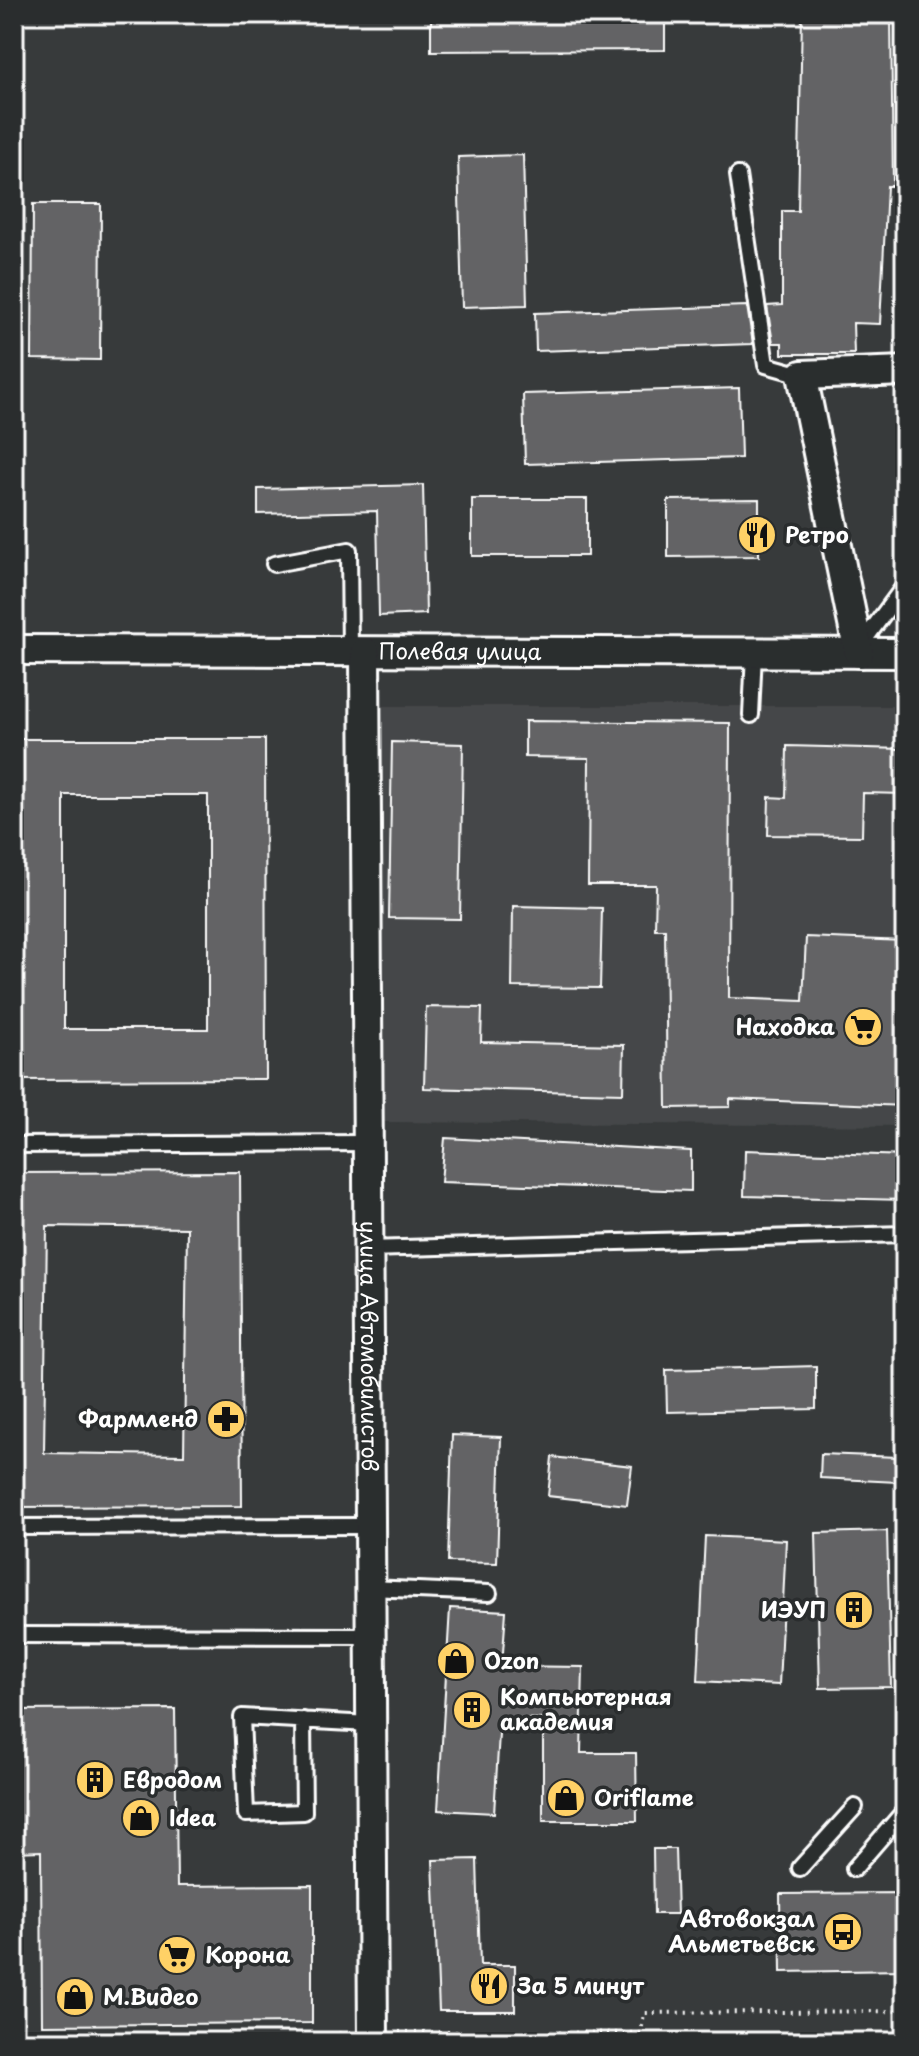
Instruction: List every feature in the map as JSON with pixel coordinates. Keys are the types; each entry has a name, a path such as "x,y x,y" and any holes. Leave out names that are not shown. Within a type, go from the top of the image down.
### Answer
{"street":[{"path":"860,649 802,375 905,371"},
{"name":"Полевая улица","path":"14,650 754,653 860,649 905,653"},
{"name":"улица Автомобилистов","path":"357,652 366,1143 370,1724 386,2037"}],"lane":[{"path":"738,175 766,365 802,375"},
{"path":"274,564 349,550 357,652"},
{"path":"860,649 905,585"},
{"path":"751,715 754,653"},
{"path":"14,1145 366,1143"},
{"path":"366,1249 905,1234"},
{"path":"14,1527 368,1526"},
{"path":"369,1588 489,1593"},
{"path":"14,1635 369,1636"},
{"path":"303,1720 304,1812 246,1814 242,1717 303,1720 370,1724"},
{"path":"800,1868 855,1807"},
{"path":"854,1869 905,1810"}],"path":[{"path":"386,2037 641,2033 644,2013 905,2011"},
{"path":"179,2042 276,2041 346,2033"}],"shaded area":[{"path":"655,14 655,16 349,15"},
{"path":"371,706 905,706 905,1126 384,1122"}],"building":[{"path":"802,14 891,14 893,186 887,186 880,324 853,323 854,354 782,354 782,343 773,343 767,306 782,305 782,211 798,211"},
{"path":"665,19 665,50 431,51 431,20"},
{"path":"523,155 527,305 462,307 458,157"},
{"path":"33,204 101,204 100,360 32,359"},
{"path":"747,306 753,344 536,351 535,313"},
{"path":"739,388 741,458 525,464 523,394"},
{"path":"423,485 426,614 379,616 377,511 258,514 258,489"},
{"path":"472,499 587,499 587,556 472,556"},
{"path":"759,499 759,556 668,557 668,500"},
{"path":"525,721 730,723 729,998 803,1001 806,937 905,941 905,1106 730,1099 730,1107 667,1108 665,929 655,929 656,885 588,885 589,758 525,757"},
{"path":"14,739 265,739 266,1079 14,1080","holes":["64,795 208,795 208,1029 64,1029"]},
{"path":"392,742 463,744 460,919 389,918"},
{"path":"787,746 905,749 905,794 863,793 862,836 768,835 769,797 786,798"},
{"path":"513,906 602,908 600,988 512,987"},
{"path":"426,1007 482,1008 481,1042 624,1045 623,1093 424,1088"},
{"path":"445,1138 691,1151 691,1191 441,1182"},
{"path":"745,1150 905,1156 905,1200 744,1196"},
{"path":"240,1172 242,1506 14,1507 14,1173","holes":["47,1226 187,1228 184,1455 44,1453"]},
{"path":"816,1366 816,1409 667,1412 666,1370"},
{"path":"452,1435 501,1437 497,1563 448,1562"},
{"path":"821,1454 898,1457 897,1482 820,1478"},
{"path":"552,1457 632,1466 627,1505 548,1496"},
{"name":"ИЭУП","path":"887,1531 891,1687 820,1688 816,1533"},
{"path":"705,1536 786,1540 779,1685 698,1681"},
{"path":"450,1608 506,1611 502,1666 583,1667 581,1753 636,1753 637,1821 543,1821 543,1719 500,1718 494,1813 438,1810"},
{"path":"175,1709 177,1886 312,1885 312,2023 42,2025 41,1851 14,1852 14,1710"},
{"path":"653,1849 675,1849 677,1914 654,1914"},
{"path":"477,1859 480,1965 515,1965 515,2011 439,2011 433,1860"},
{"name":"Автовокзал Альметьевск","path":"905,1893 905,1970 781,1972 780,1894"}],"place":[{"name":"Ретро","path":"757,535"},
{"name":"Находка","path":"863,1027"},
{"name":"Фармленд","path":"226,1419"},
{"name":"ИЭУП","path":"854,1610"},
{"name":"Ozon","path":"456,1661"},
{"name":"Компьютерная академия","path":"472,1710"},
{"name":"Евродом","path":"95,1780"},
{"name":"Oriflame","path":"566,1798"},
{"name":"Idea","path":"141,1818"},
{"name":"Автовокзал Альметьевск","path":"843,1932"},
{"name":"Корона","path":"177,1955"},
{"name":"За 5 минут","path":"489,1986"},
{"name":"М.Видео","path":"75,1997"}]}
